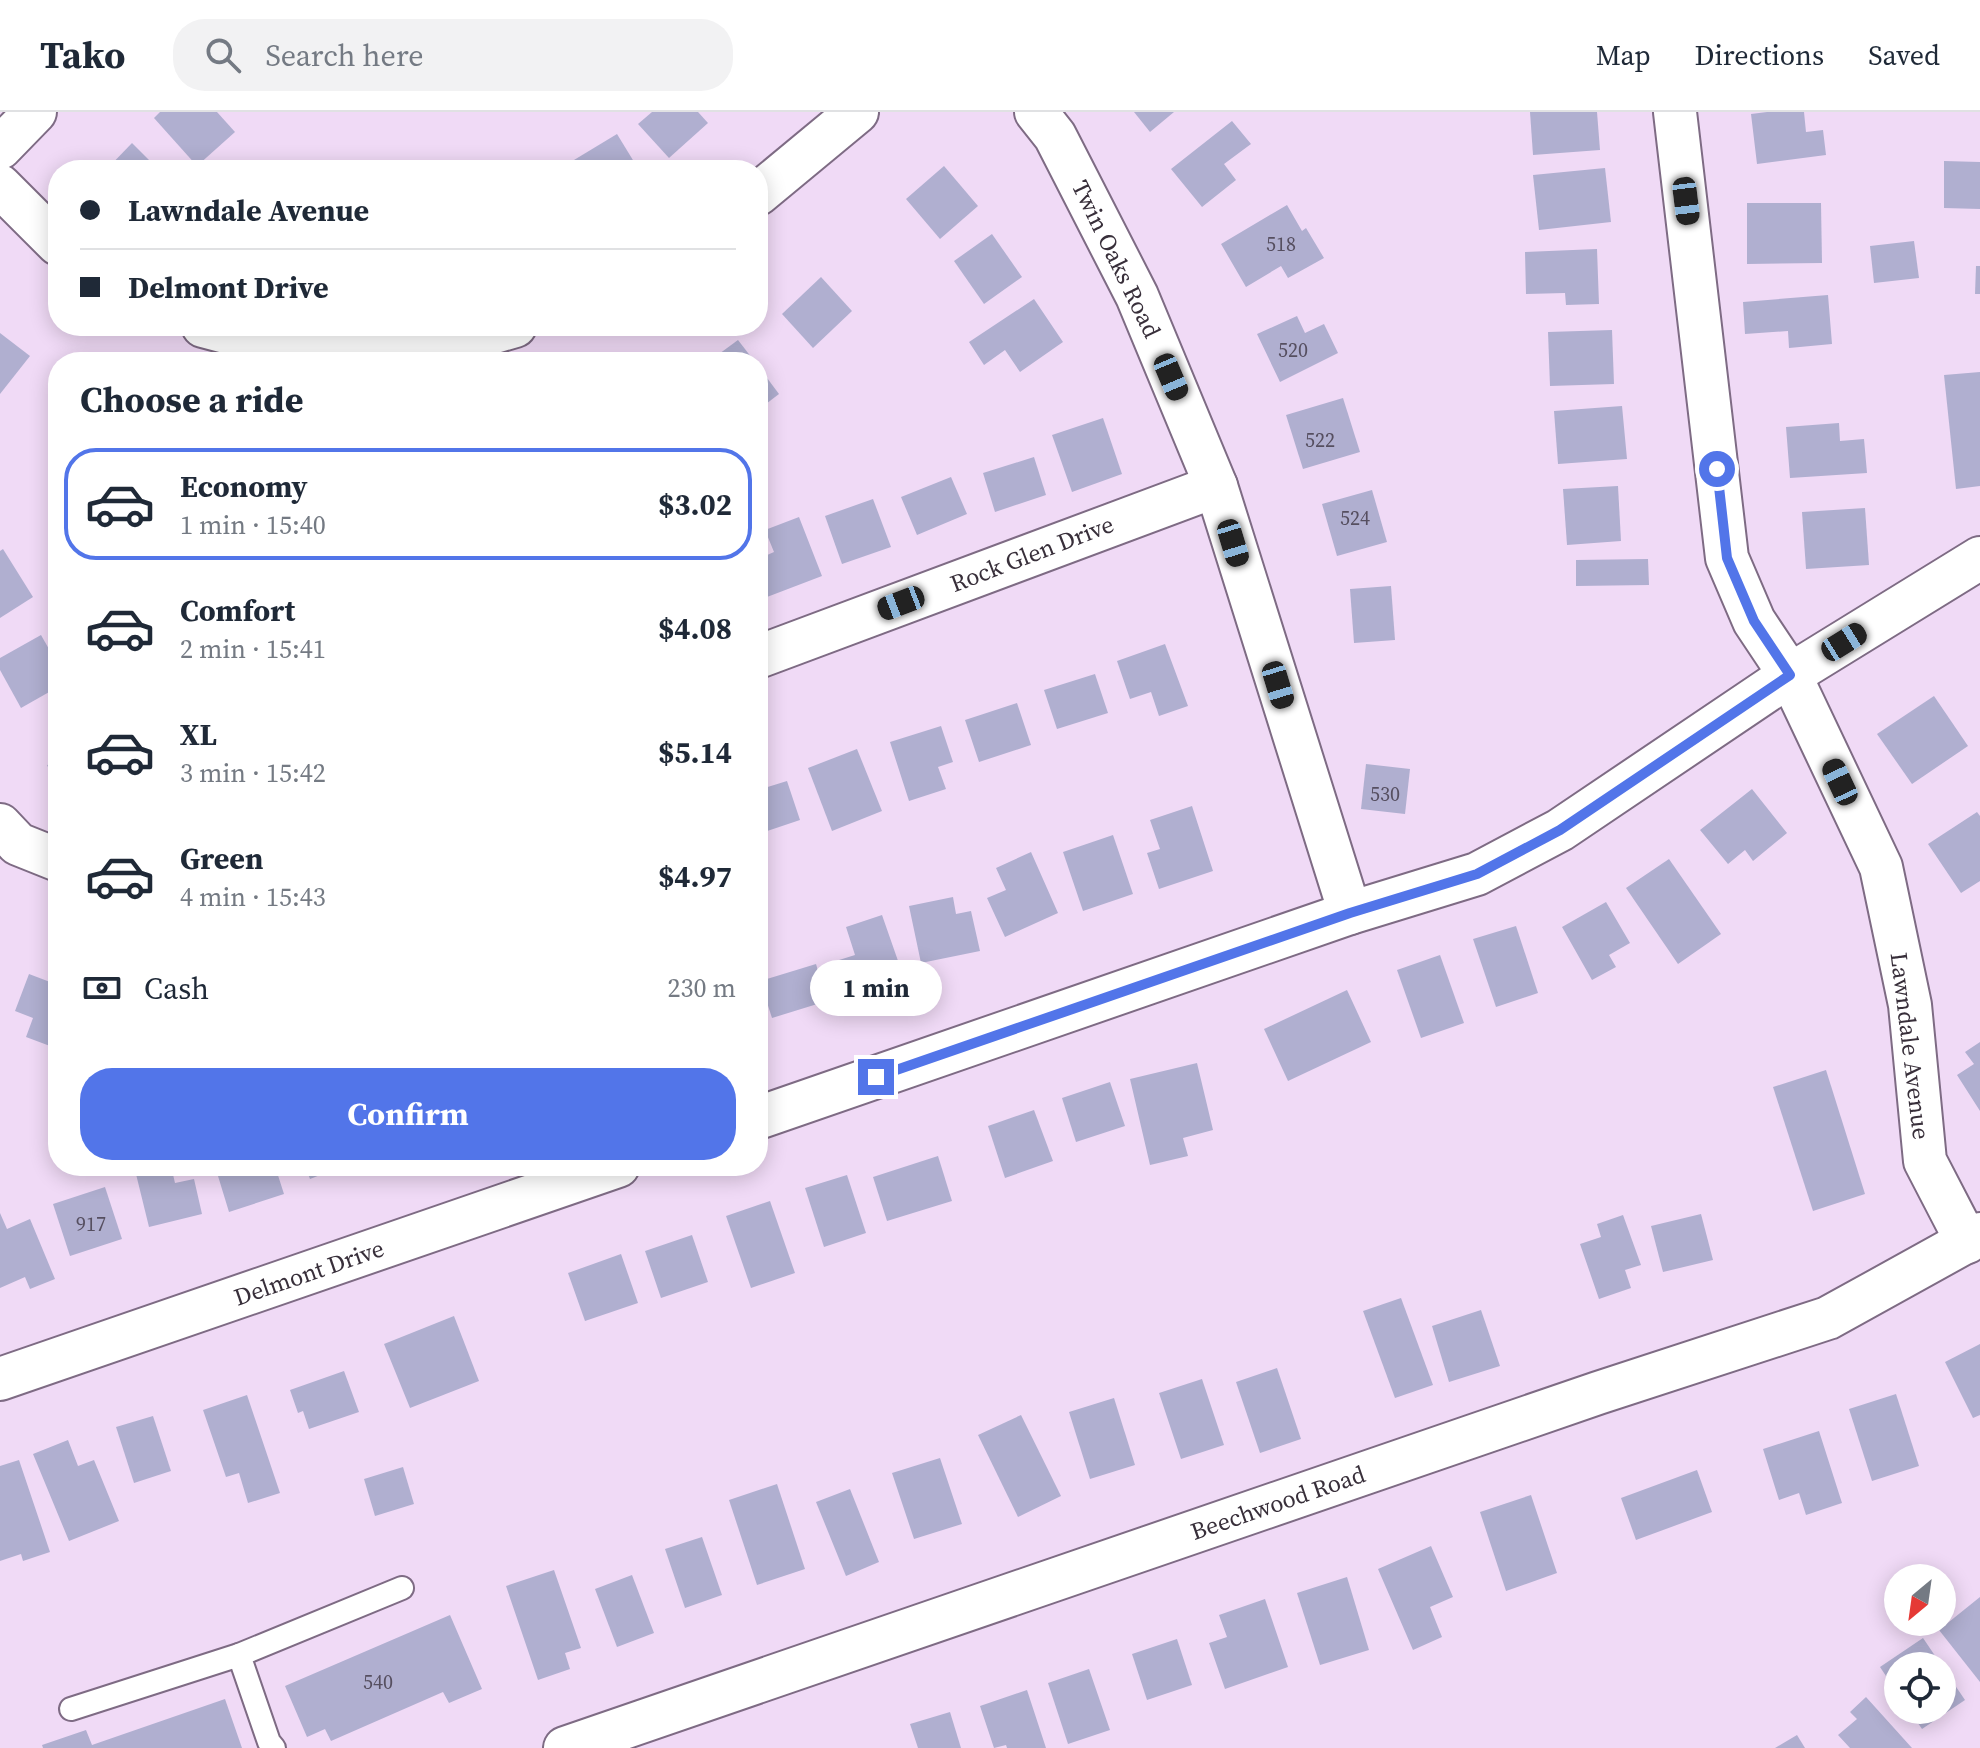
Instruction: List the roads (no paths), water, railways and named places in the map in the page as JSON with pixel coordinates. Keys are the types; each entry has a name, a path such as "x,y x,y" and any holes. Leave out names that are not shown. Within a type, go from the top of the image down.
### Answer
{"street":[{"path":"0,148 35,112"},
{"path":"768,186 857,112"},
{"name":"Twin Oaks Road","path":"1036,112 1055,136 1137,296 1216,486 1350,913"},
{"name":"Lawndale Avenue","path":"1675,112 1727,558 1754,621 1790,675 1881,867 1910,1005 1925,1161 1974,1238"},
{"path":"0,186 48,234"},
{"path":"240,336 300,352"},
{"path":"337,352 454,344 481,336"},
{"name":"Rock Glen Drive","path":"768,653 1216,486"},
{"path":"768,1115 1350,913 1477,874 1560,830 1790,675 1980,558"},
{"path":"0,825 18,844 48,856"},
{"name":"Delmont Drive","path":"0,1379 589,1176"},
{"name":"Beechwood Road","path":"565,1748 1583,1398 1828,1318 1974,1238"}],"lane":[{"path":"71,1709 239,1655 402,1588"},
{"path":"239,1655 269,1742 274,1748"}]}
